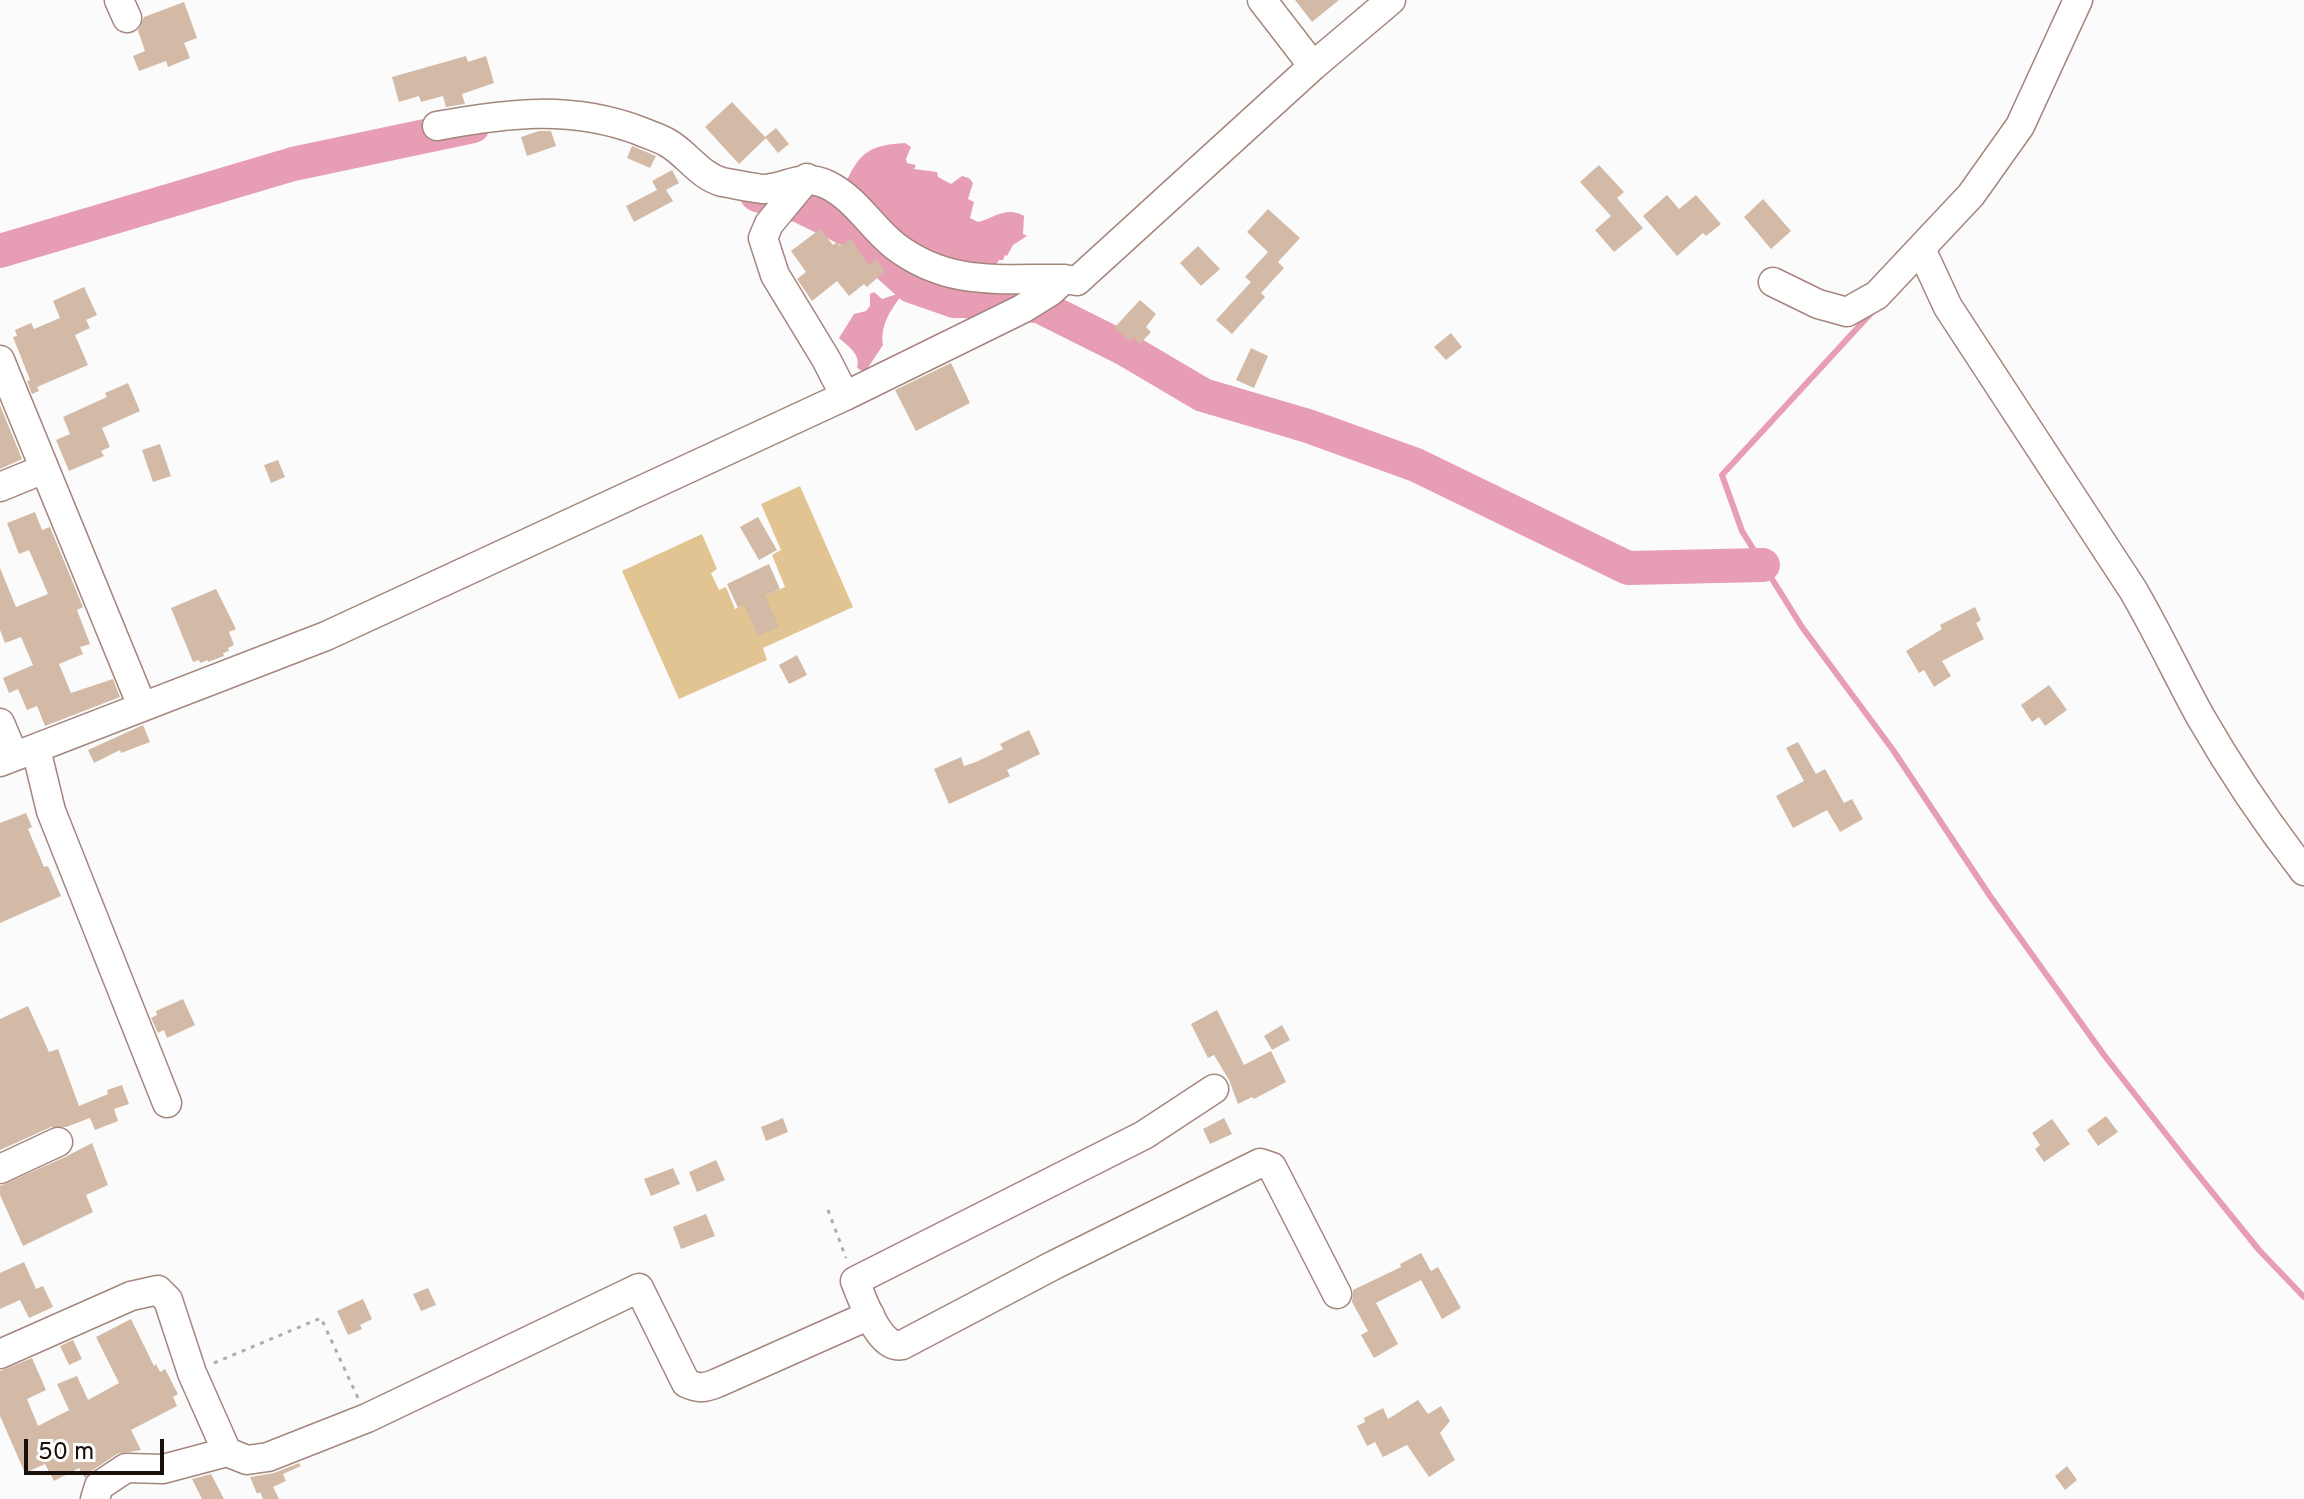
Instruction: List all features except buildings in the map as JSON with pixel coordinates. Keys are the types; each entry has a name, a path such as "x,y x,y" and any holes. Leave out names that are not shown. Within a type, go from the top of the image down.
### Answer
{"street":[{"path":"1262,0 1313,66"},
{"path":"437,126 525,112 620,123 668,143 704,173 721,181 764,189 807,178 829,185 864,213 894,245 939,270 963,278 1058,285 1077,281 1313,66 1391,0"},
{"path":"1773,282 1818,304 1847,312 1877,295 1971,195 2020,126 2078,0"},
{"path":"807,178 769,224 763,238 775,275 845,396"},
{"path":"1921,249 1948,307 2133,590 2201,717 2268,825 2304,871"},
{"path":"17,756 326,636 845,396 1022,309 1058,285"},
{"path":"0,360 142,706"},
{"path":"0,487 44,469"},
{"path":"0,723 51,811 167,1103"},
{"path":"1214,1089 1144,1135 855,1281 870,1315 888,1343 902,1345 1054,1265 1260,1163 1272,1167 1337,1294"},
{"path":"0,1169 58,1142"},
{"path":"95,1499 99,1486 126,1468 163,1469 227,1452 247,1460 268,1457 367,1418 639,1288 686,1383 695,1387 705,1388 870,1315"},
{"path":"0,1354 131,1296 158,1290 168,1300 192,1373 227,1452"}],"path":[{"path":"828,1210 855,1281"},
{"path":"192,1373 321,1318 367,1418"}],"shaded area":[{"path":"905,143 911,147 907,163 916,165 914,169 937,172 938,177 951,184 962,176 969,178 973,183 968,199 974,202 970,218 978,222 1012,212 1024,216 1023,234 1027,236 1013,245 992,272 947,264 900,235 846,182 856,164 868,152"},
{"path":"874,292 882,299 900,293 901,296 884,325 883,345 865,372 857,368 856,355 839,338 854,314 866,311 870,306 870,294"},
{"path":"800,486 853,607 763,648 767,660 679,699 622,571 702,534 717,569 711,573 719,590 726,587 735,609 785,587 772,555 781,550 761,504"}],"waterway":[{"path":"0,251 293,164 473,126"},
{"path":"757,195 800,206 849,230 911,286 954,301 1008,302 1041,307 1125,349 1203,395 1308,426 1416,465 1628,568 1763,565"},
{"path":"1874,310 1722,475 1742,531 1802,627 1893,750 1990,896 2104,1055 2259,1250 2304,1297"}]}
